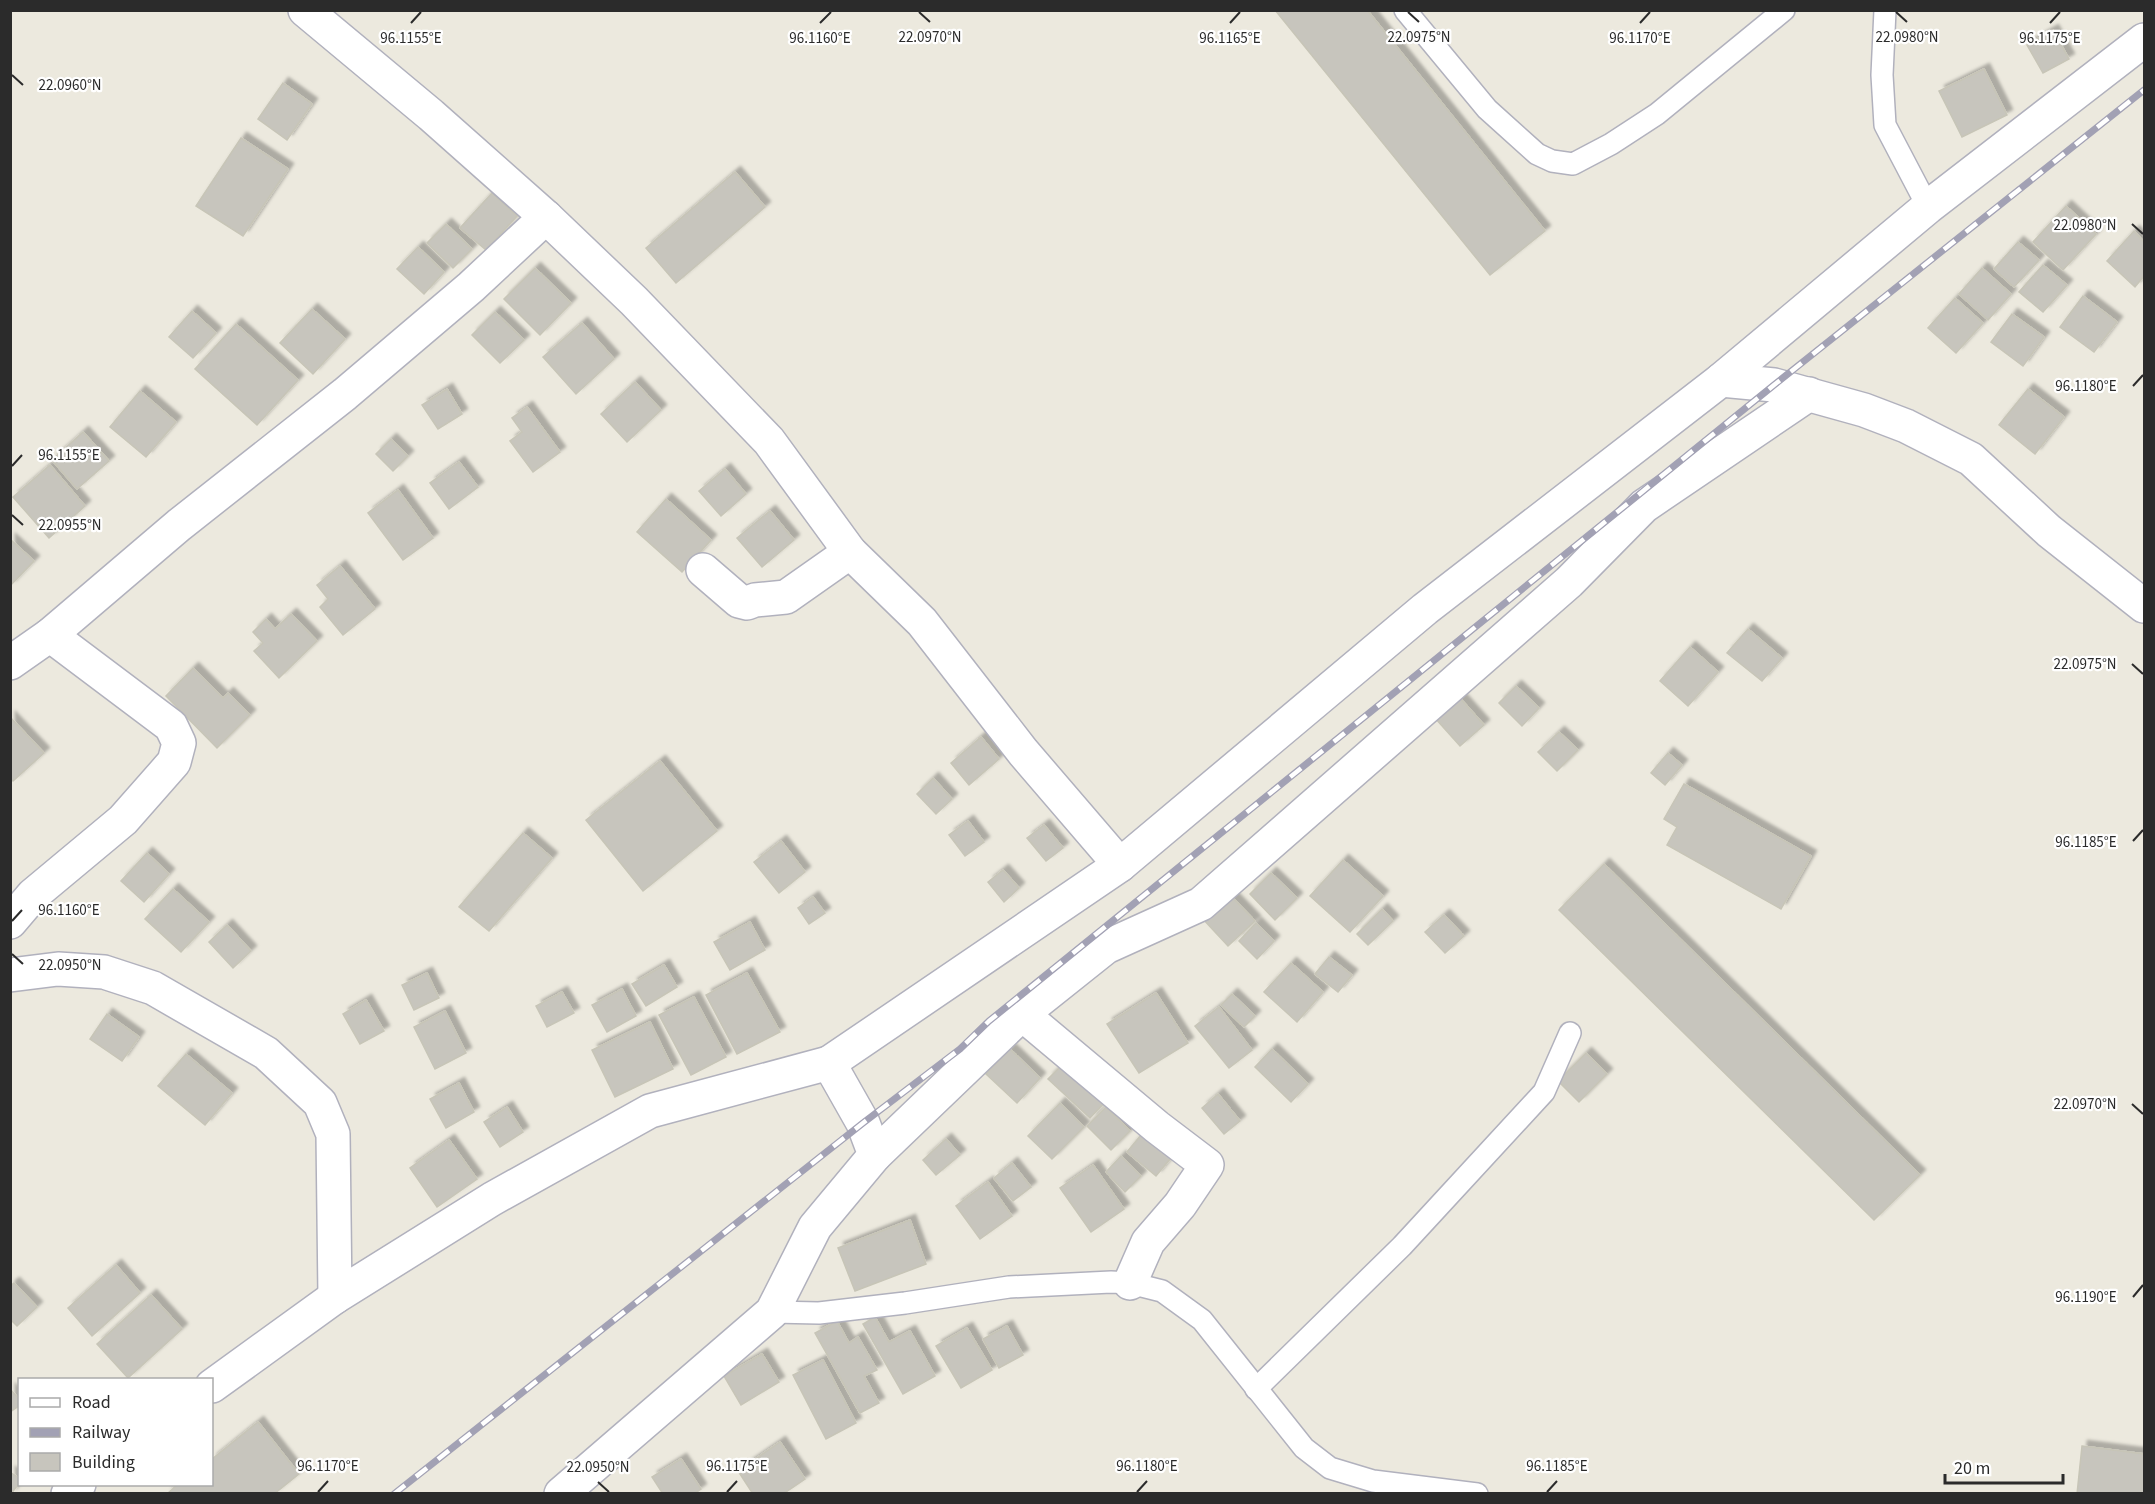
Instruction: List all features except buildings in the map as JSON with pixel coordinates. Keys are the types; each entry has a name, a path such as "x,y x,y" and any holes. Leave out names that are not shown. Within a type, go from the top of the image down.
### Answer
{"street":[{"path":"305,10 431,115 546,217 634,301 769,441 850,552 922,622 1023,752 1120,865"},
{"path":"213,1385 335,1297 492,1199 650,1110 829,1063 1120,865 1425,609 1720,380 1928,207 2145,40"},
{"path":"10,663 50,635 179,525 345,394 471,287 546,217"},
{"path":"1720,380 1774,385 1864,410 1906,426 1971,459 2049,531 2145,606"},
{"path":"561,1494 772,1312 815,1227 875,1155 1022,1014 1106,947 1201,904 1562,589 1644,506 1809,394"},
{"path":"703,570 739,601 747,603 786,597 850,552"},
{"path":"10,922 33,895 123,820 174,762 179,743 171,726 50,635"},
{"path":"10,975 58,969 104,972 153,988 266,1053 320,1103 333,1134 335,1297"},
{"path":"1022,1014 1207,1166 1180,1204 1148,1242 1130,1283"},
{"path":"829,1063 863,1123 875,1155"}],"lane":[{"path":"1406,10 1487,109 1537,154 1552,161 1573,164 1611,144 1657,114 1784,10"},
{"path":"1885,10 1882,75 1885,125 1928,207"},
{"path":"1256,1389 1402,1246 1544,1092 1570,1033"},
{"path":"772,1312 819,1313 1009,1287 1130,1283 1162,1291 1202,1320 1304,1448 1330,1468 1373,1481 1476,1494"}],"railway":[{"path":"394,1494 960,1049 989,1021 1774,385 2144,90"}]}
